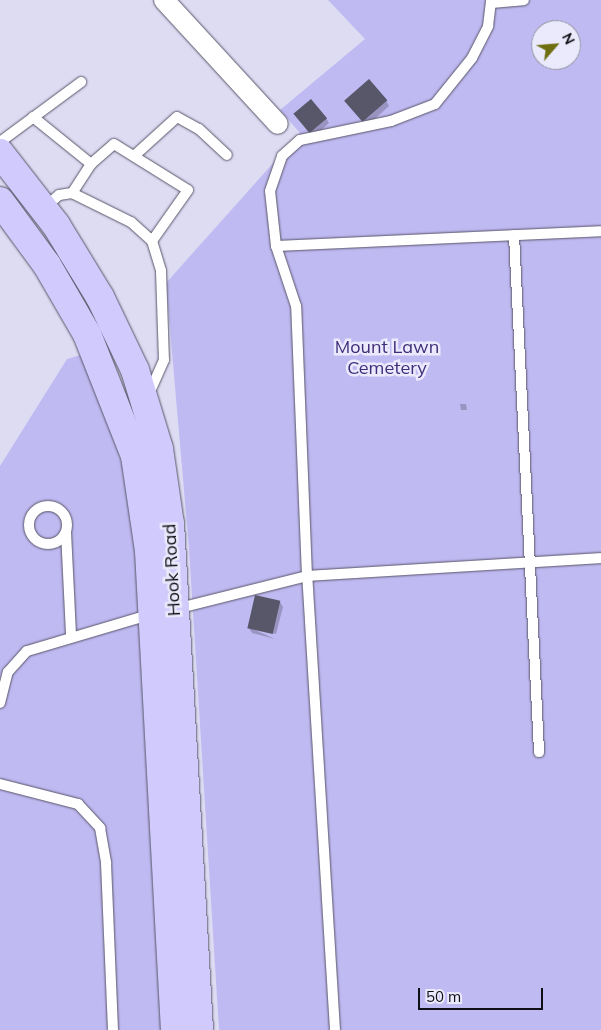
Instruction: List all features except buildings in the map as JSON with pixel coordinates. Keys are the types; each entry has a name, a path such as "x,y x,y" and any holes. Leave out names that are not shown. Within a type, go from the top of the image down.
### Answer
{"main road":[{"name":"Hook Road","path":"0,153 43,208 100,297 146,402 165,481 164,611 175,1030"},
{"name":"Hook Road","path":"0,200 47,265 87,334 124,422 144,505 164,611 199,1030"}],"street":[{"path":"164,0 278,124"}],"lane":[{"path":"335,1030 307,576 296,306 276,246 270,191 282,156 300,140 391,121 435,104 472,58 488,26 491,2 524,0"},
{"path":"0,142 81,82"},
{"path":"33,117 91,164"},
{"path":"134,156 177,117 199,129 227,155"},
{"path":"43,208 59,196 72,192 91,164 114,144 188,190 152,241"},
{"path":"72,192 131,222 152,241 161,271 164,360 146,402"},
{"path":"276,246 601,231"},
{"path":"514,235 539,752"},
{"path":"68,561 49,544 30,532 30,519 37,509 49,505 61,510 67,520 71,635"},
{"path":"49,544 66,532"},
{"path":"0,703 8,672 27,651 71,635 307,576 601,558"},
{"path":"0,784 78,804 100,828 106,863 114,1030"}],"green space":[{"name":"Mount Lawn Cemetery","path":"328,0 601,0 601,1030 219,1030 189,548 166,283 300,133 280,110 365,39"},
{"path":"84,354 130,487 137,541 164,1030 0,1030 0,466 67,359"}]}
